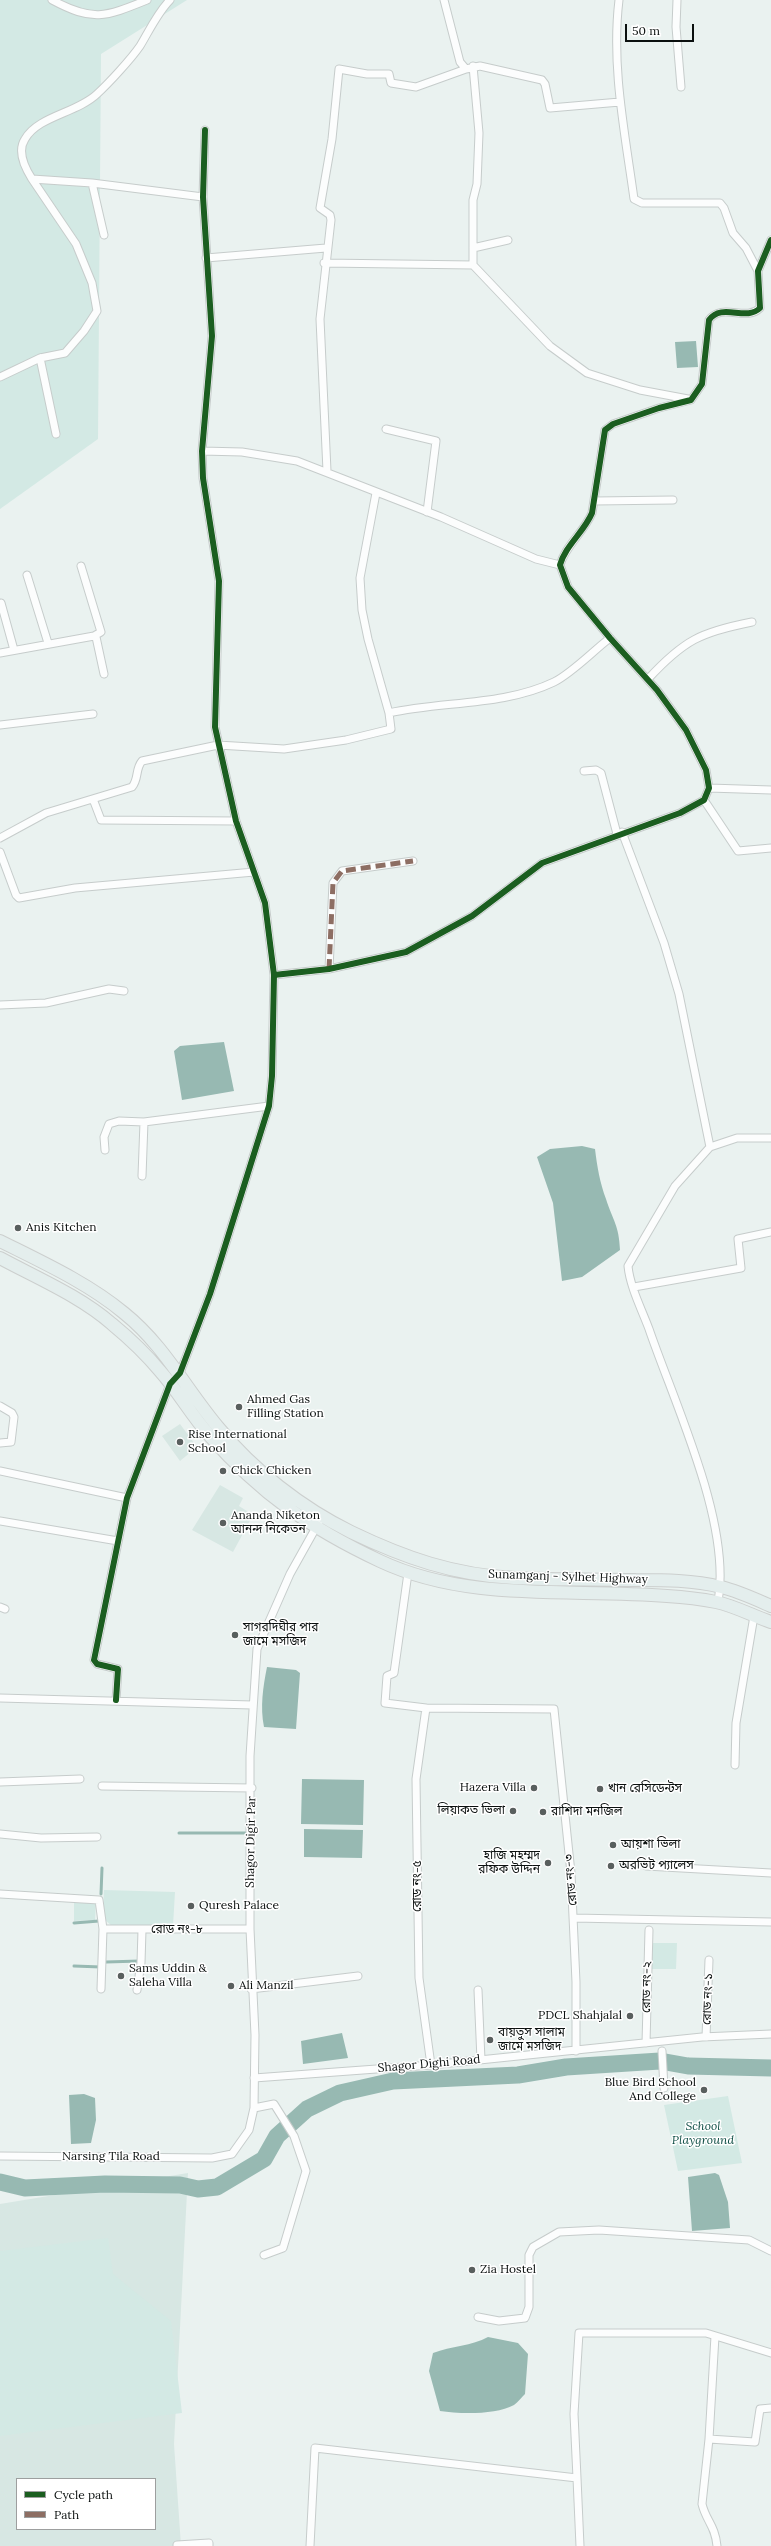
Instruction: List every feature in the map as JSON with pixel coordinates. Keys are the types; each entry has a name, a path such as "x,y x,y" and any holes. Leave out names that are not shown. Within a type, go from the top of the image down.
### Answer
{"main road":[{"name":"Sunamganj - Sylhet Highway","path":"0,1241 67,1276 124,1312 153,1341 180,1373 217,1426 238,1450 293,1497 349,1531 410,1559 459,1571 513,1578 678,1580 721,1587 771,1606"},
{"name":"Sunamganj - Sylhet Highway","path":"0,1258 71,1296 109,1321 160,1371 207,1433 248,1477 281,1505 315,1528 408,1573 454,1585 527,1592 668,1596 718,1602 771,1622"}],"street":[{"path":"52,0 88,16 104,15 147,0"},
{"path":"0,377 40,358 65,353 84,331 97,312 92,283 76,244 26,171 22,151 24,140 28,134 38,126 74,111 97,95 139,47 170,0"},
{"path":"444,0 460,62 466,69"},
{"path":"274,975 329,969 406,952 472,916 542,863 620,833 680,813 704,800 709,788 703,762 686,730 648,679 610,638 568,587 560,565 564,555 588,523 595,501 605,430 613,424 646,412 691,400 702,384 709,320 713,314 721,312 753,313 760,308 758,271 746,248 733,233 724,208 720,203 642,203 634,199 620,102 616,21 619,0"},
{"path":"677,0 676,27 681,87"},
{"path":"473,66 479,133 477,184 473,200 473,265"},
{"path":"327,471 320,320 324,263 330,215 320,208 332,139 339,69 367,74 389,74 391,83 416,87 473,66 542,80 545,84 550,108 620,102"},
{"path":"116,1700 117,1668 97,1664 94,1660 127,1498 170,1384 180,1373 210,1294 269,1106 272,1076 274,975 265,903 236,821 215,727 219,582 203,478 202,451 212,336 203,197 205,130"},
{"path":"32,179 92,183 203,197"},
{"path":"92,183 104,234"},
{"path":"474,248 508,240"},
{"path":"758,271 771,240"},
{"path":"206,258 326,248"},
{"path":"324,263 473,265 550,346 587,372 640,390 691,400"},
{"path":"40,358 56,434"},
{"path":"386,429 436,441 427,512"},
{"path":"202,451 242,452 284,458 327,471 536,559 560,565"},
{"path":"0,837 46,813 132,787 137,782 137,767 142,761 218,745 284,749 346,740 391,729 389,713 368,639 362,610 360,578 376,492"},
{"path":"595,501 673,500"},
{"path":"0,654 48,643 94,636 101,632 81,566"},
{"path":"27,575 48,643"},
{"path":"1,603 14,650"},
{"path":"648,679 671,654 685,644 714,630 752,622"},
{"path":"94,636 96,637 104,674"},
{"path":"389,713 411,708 527,693 556,681 610,638"},
{"path":"0,725 93,714"},
{"path":"584,770 596,770 601,774 620,833 664,943 679,994 710,1147"},
{"path":"709,788 771,790"},
{"path":"93,799 101,820 236,821"},
{"path":"704,800 738,851 771,848"},
{"path":"0,852 16,895 19,898 75,888 254,872"},
{"path":"329,969 333,883 342,871 413,861"},
{"path":"0,1005 46,1003 109,990 124,991"},
{"path":"105,1150 104,1137 109,1124 119,1121 144,1122 269,1106"},
{"path":"142,1176 144,1122"},
{"path":"718,1602 721,1587 719,1547 707,1494 634,1287 628,1266 675,1186 710,1147 737,1138 771,1138"},
{"path":"634,1287 741,1268 738,1239 771,1232"},
{"path":"0,1406 12,1413 14,1417 11,1442 0,1443"},
{"path":"0,1471 127,1498"},
{"name":"Shagor Digir Par","path":"223,2156 232,2154 249,2130 254,2108 250,1929 252,1705 257,1649 290,1574 323,1515"},
{"path":"0,1521 118,1541"},
{"path":"408,1573 400,1649 394,1673 387,1676 384,1701 386,1704 426,1708"},
{"path":"735,1765 736,1723 754,1616"},
{"path":"0,1698 116,1700 252,1705"},
{"name":"রোড নং-৩","path":"426,1708 554,1709 574,1918 576,2051"},
{"name":"রোড নং-৫","path":"426,1708 416,1779 418,1978 431,2064"},
{"path":"0,1782 80,1779"},
{"path":"102,1786 252,1788"},
{"path":"0,1834 41,1838 97,1837"},
{"path":"646,1866 771,1873"},
{"path":"0,1894 99,1900 104,1929 101,1989"},
{"path":"574,1918 771,1922"},
{"name":"রোড নং-৮","path":"104,1929 250,1929"},
{"path":"137,1990 141,1963 142,1930"},
{"name":"রোড নং-২","path":"646,2043 649,1930"},
{"name":"রোড নং-১","path":"706,2037 709,1960"},
{"path":"252,1989 358,1976"},
{"path":"478,1990 481,2060"},
{"name":"Shagor Dighi Road","path":"254,2078 481,2060 706,2037 771,2034"},
{"path":"662,2051 664,2088"},
{"path":"254,2108 274,2104 294,2136 306,2171 283,2248 264,2255"},
{"name":"Narsing Tila Road","path":"0,2156 223,2156"},
{"path":"478,2317 499,2322 525,2318 528,2307 529,2255 533,2247 559,2232 599,2230 749,2240 771,2251"},
{"path":"580,2546 574,2414 579,2333 706,2333 771,2353"},
{"path":"715,2336 709,2439 702,2504 704,2514 711,2520 717,2546"},
{"path":"709,2439 755,2442 760,2410 771,2408"},
{"path":"310,2546 315,2448 522,2473 577,2478"},
{"path":"177,2545 209,2543 209,2546"}],"shaded area":[{"path":"696,341 698,367 677,368 675,342"},
{"path":"224,1042 234,1091 182,1100 174,1051 180,1046"},
{"path":"582,1146 595,1149 600,1181 617,1229 620,1250 582,1277 562,1281 553,1203 537,1157 550,1149"},
{"name":"Rise International School","path":"180,1424 197,1447 180,1461 162,1436"},
{"name":"Ananda Niketon আনন্দ নিকেতন","path":"220,1485 243,1498 239,1506 253,1515 233,1552 192,1530"},
{"path":"267,1667 296,1670 300,1673 296,1729 264,1727 262,1697"},
{"path":"302,1779 364,1780 363,1825 301,1824"},
{"path":"304,1829 363,1830 362,1858 304,1857"},
{"path":"342,2033 348,2058 303,2064 301,2041"},
{"path":"84,2094 95,2098 96,2120 91,2143 71,2144 69,2095"},
{"path":"188,2173 174,2444 181,2546 0,2546 0,2204"},
{"path":"715,2173 719,2175 728,2202 730,2228 692,2231 688,2177"},
{"path":"488,2337 518,2343 528,2354 525,2394 514,2405 498,2411 457,2413 440,2411 429,2371 433,2353 482,2340"}],"green space":[{"path":"0,0 187,0 101,54 98,439 0,509"},
{"path":"104,1890 175,1892 173,1926 113,1927 103,1918"},
{"path":"74,1902 96,1902 95,1920 74,1921"},
{"path":"651,1943 677,1943 676,1969 650,1969"},
{"name":"School Playground","path":"728,2096 742,2163 678,2171 664,2105"},
{"path":"108,2238 113,2274 171,2321 182,2413 0,2436 0,2251"}],"waterway":[{"path":"179,1833 250,1833"},
{"path":"101,1894 102,1868"},
{"path":"74,1923 99,1921"},
{"path":"106,1962 140,1961"},
{"path":"74,1966 101,1967"},
{"path":"0,2182 25,2188 105,2184 180,2185 198,2189 217,2187 264,2159 277,2136 307,2109 340,2093 393,2081 518,2075 566,2067 660,2061 688,2066 771,2068"}],"marked path":[{"path":"329,969 333,883 342,871 413,861"}],"cycle path":[{"path":"116,1700 118,1669 97,1664 94,1660 127,1498 170,1384 180,1373 210,1294 269,1106 272,1076 274,975 265,903 236,821 215,727 219,581 203,478 202,451 212,336 203,197 205,130"},
{"path":"274,975 329,969 406,952 472,916 542,863 680,813 704,800 709,788 706,770 686,730 657,690 610,638 568,587 560,565 562,558 589,520 592,513 605,430 613,424 659,408 691,400 702,384 709,320 720,312 748,313 754,312 760,308 758,271 771,240"}],"place":[{"name":"Anis Kitchen","path":"18,1228"},
{"name":"Ahmed Gas Filling Station","path":"239,1407"},
{"name":"Rise International School","path":"180,1442"},
{"name":"Chick Chicken","path":"223,1471"},
{"name":"Ananda Niketon আনন্দ নিকেতন","path":"223,1523"},
{"name":"সাগরদিঘীর পার জামে মসজিদ","path":"235,1635"},
{"name":"Hazera Villa","path":"534,1788"},
{"name":"খান রেসিডেন্টস","path":"600,1789"},
{"name":"লিয়াকত ভিলা","path":"513,1811"},
{"name":"রাশিদা মনজিল","path":"543,1812"},
{"name":"আয়শা ভিলা","path":"613,1845"},
{"name":"হাজি মহম্মদ রফিক উদ্দিন","path":"548,1863"},
{"name":"অরভিট প্যালেস","path":"611,1866"},
{"name":"Quresh Palace","path":"191,1906"},
{"name":"Sams Uddin & Saleha Villa","path":"121,1976"},
{"name":"Ali Manzil","path":"231,1986"},
{"name":"PDCL Shahjalal","path":"630,2016"},
{"name":"বায়তুস সালাম জামে মসজিদ","path":"490,2040"},
{"name":"Blue Bird School And College","path":"704,2090"},
{"name":"Zia Hostel","path":"472,2270"}]}
